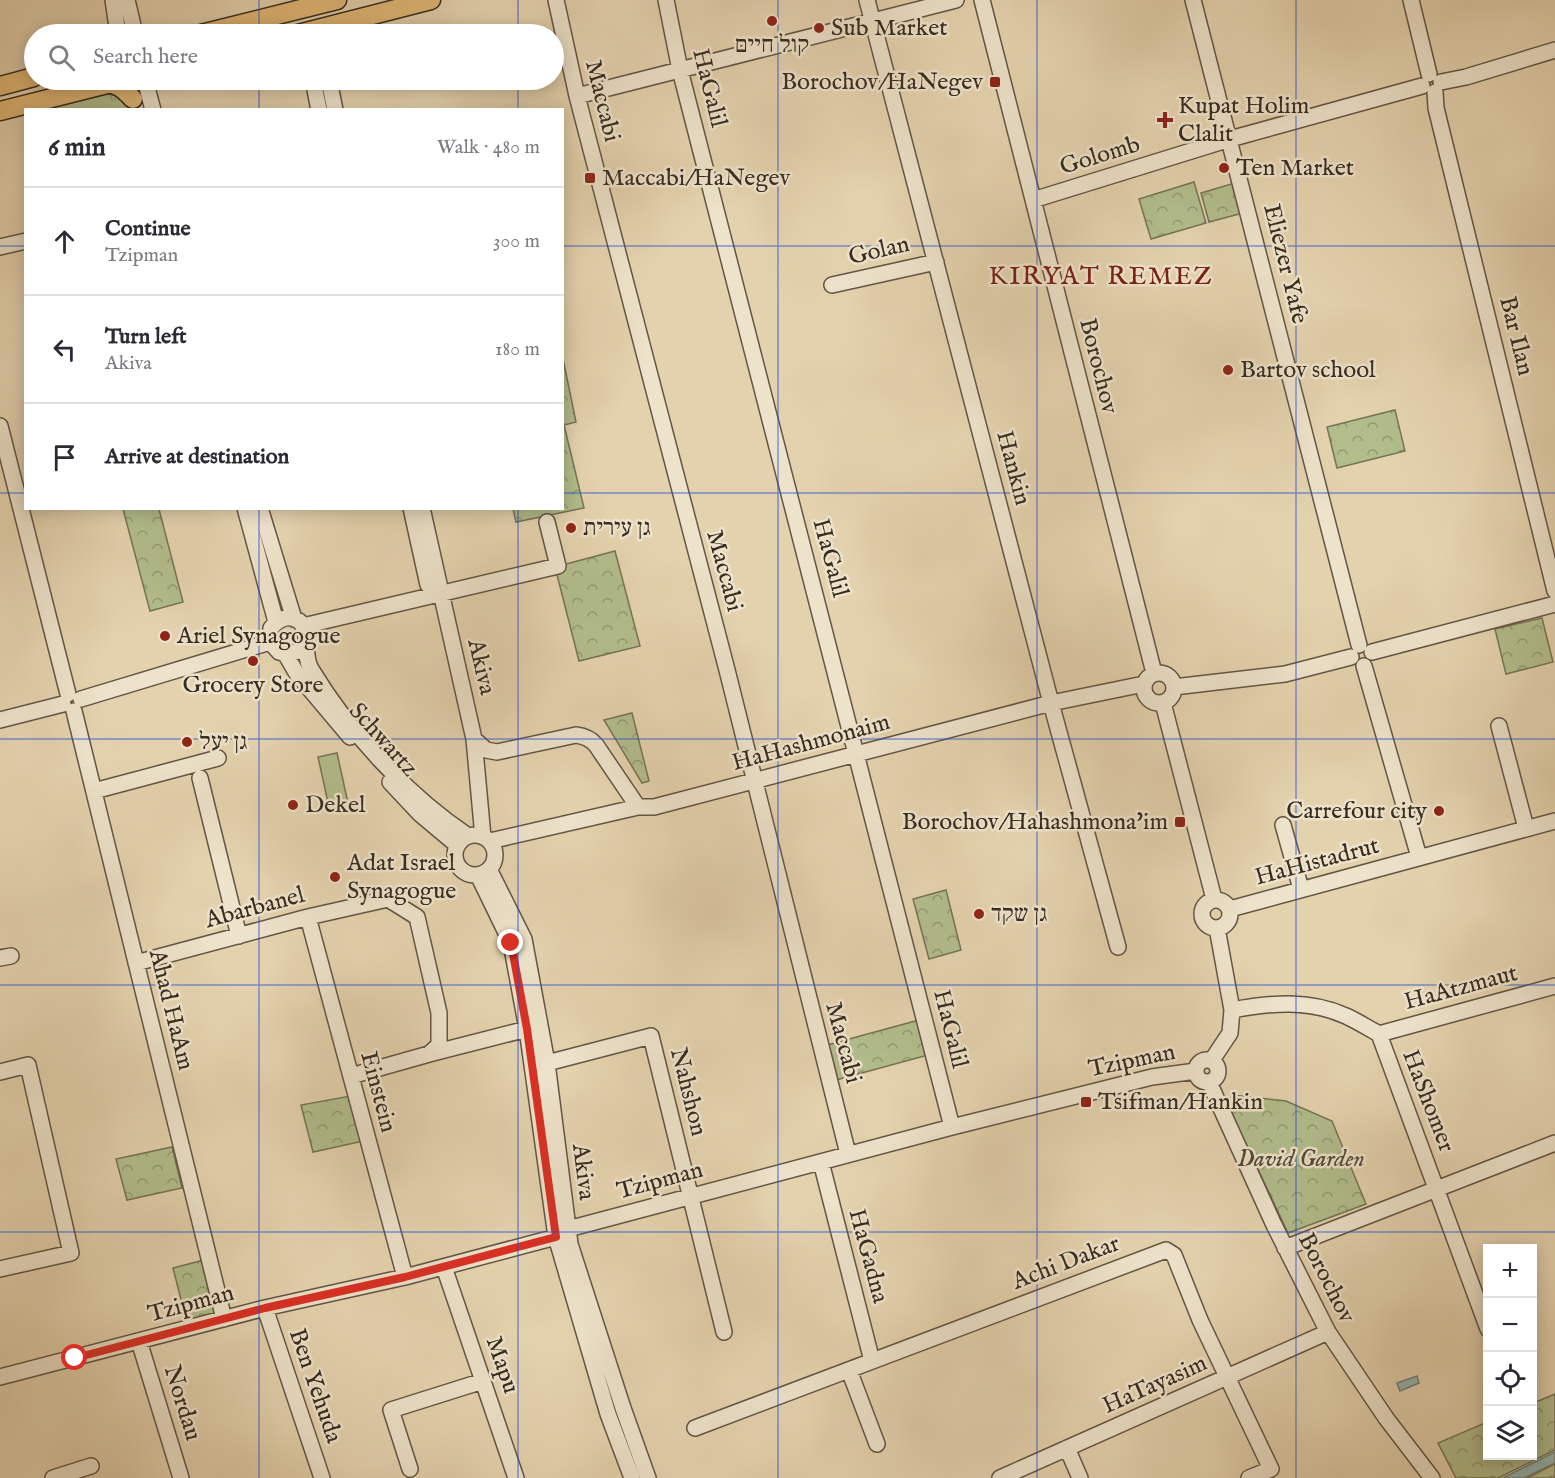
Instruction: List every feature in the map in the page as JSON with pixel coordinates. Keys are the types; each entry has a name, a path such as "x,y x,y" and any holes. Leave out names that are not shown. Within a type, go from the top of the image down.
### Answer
{"main road":[{"path":"232,24 289,6 337,0"},
{"path":"338,24 404,4 431,0"},
{"path":"0,86 24,80"},
{"path":"0,111 82,90"},
{"path":"122,90 134,104"}],"street":[{"path":"113,0 117,24"},
{"path":"127,0 133,24"},
{"name":"Maccabi","path":"556,0 561,24"},
{"name":"HaGalil","path":"666,0 680,70 952,1127"},
{"name":"Hankin","path":"867,0 1051,703 1118,947"},
{"path":"577,96 956,0"},
{"name":"Borochov","path":"982,0 1149,679"},
{"name":"Eliezer Yafe","path":"1193,0 1361,655 1419,857"},
{"name":"Bar Ilan","path":"1411,0 1555,591"},
{"name":"Maccabi","path":"564,37 577,96 848,1154"},
{"name":"Golomb","path":"1032,200 1230,139 1555,50"},
{"path":"148,90 152,108"},
{"path":"314,90 319,108"},
{"path":"331,90 335,108"},
{"path":"0,248 24,242"},
{"name":"Golan","path":"832,285 936,262"},
{"name":"Ahad HaAm","path":"0,426 72,702 224,1319"},
{"path":"246,510 276,622"},
{"path":"261,510 298,622 306,639 297,652 286,655 273,648 269,634 276,622 287,618 298,622 436,595 558,566 547,522"},
{"name":"Akiva","path":"412,510 474,739 475,840"},
{"name":"Akiva","path":"422,510 436,595"},
{"path":"1174,687 1285,674 1555,604"},
{"path":"0,720 72,702 270,642"},
{"name":"Schwartz","path":"304,645 309,666 381,762 431,808 475,840"},
{"name":"Schwartz","path":"286,655 297,675 409,803 475,840"},
{"path":"1165,674 1174,687 1171,696 1163,703 1148,699 1143,689 1149,679 1165,674"},
{"name":"HaHashmonaim","path":"475,840 638,807 654,807 1149,679"},
{"path":"1163,703 1214,899"},
{"path":"1499,726 1526,828"},
{"path":"474,739 486,750 497,752 576,735 583,736 596,745 638,807"},
{"path":"94,791 218,758"},
{"path":"200,778 238,936"},
{"name":"HaHistadrut","path":"1230,909 1555,821"},
{"path":"1283,825 1301,889"},
{"path":"475,840 494,848 494,863 484,872 470,875 458,866 455,852 475,840"},
{"name":"Akiva","path":"484,872 511,943 562,1233 608,1414 632,1478"},
{"name":"Akiva","path":"484,872 524,939 547,1063 562,1233 648,1478"},
{"name":"Abarbanel","path":"136,963 309,917 388,899 417,917 439,1013 439,1045 429,1054"},
{"path":"1214,899 1222,900 1230,909 1230,920 1217,928 1208,925 1202,914 1204,906 1214,899"},
{"name":"Einstein","path":"309,917 405,1277"},
{"path":"1212,1060 1230,1033 1232,1010 1217,928"},
{"name":"HaAtzmaut","path":"1379,1034 1555,986"},
{"name":"HaShomer","path":"1232,1010 1265,1004 1292,1003 1314,1006 1345,1016 1379,1034 1483,1315"},
{"path":"351,1076 527,1029"},
{"name":"Nahshon","path":"547,1063 651,1036 724,1332"},
{"path":"1212,1060 1216,1064 1218,1074 1215,1080 1209,1082 1200,1080 1196,1071 1201,1061 1212,1060"},
{"path":"0,1072 28,1065 71,1252 0,1269"},
{"name":"Tzipman","path":"0,1377 265,1308 444,1267 690,1196 952,1127 1152,1077 1196,1071"},
{"name":"Borochov","path":"1209,1082 1285,1248 1328,1332 1386,1418 1432,1478"},
{"path":"1285,1248 1555,1143"},
{"name":"HaGadna","path":"821,1162 873,1361"},
{"name":"Achi Dakar","path":"695,1428 1166,1250 1174,1255 1200,1320 1228,1377"},
{"name":"Mapu","path":"444,1267 516,1478"},
{"name":"Ben Yehuda","path":"265,1308 322,1478"},
{"name":"HaTayasim","path":"1000,1478 1328,1332"},
{"name":"Nordau","path":"139,1341 181,1478"},
{"path":"849,1370 877,1444"},
{"path":"1228,1377 1271,1469 1249,1478"},
{"path":"410,1469 391,1410 483,1381"},
{"path":"1067,1448 1080,1478"},
{"path":"53,1478 91,1466"}],"green space":[{"path":"103,94 116,95 131,108 55,108 54,105"},
{"path":"1194,182 1206,223 1151,239 1139,199"},
{"path":"1235,183 1243,213 1209,222 1201,193"},
{"path":"564,364 576,422 564,425"},
{"path":"1395,410 1405,451 1337,468 1327,427"},
{"path":"564,425 584,508 516,522 513,510 564,510"},
{"path":"123,510 159,510 183,602 150,611"},
{"path":"615,551 640,646 579,661 555,567"},
{"path":"1542,618 1553,662 1506,674 1495,629"},
{"path":"632,713 649,781 642,783 604,720"},
{"path":"337,753 348,803 329,807 318,757"},
{"path":"946,890 961,950 929,959 913,899"},
{"path":"919,1020 928,1055 836,1080 827,1045"},
{"path":"356,1095 368,1140 313,1152 301,1105"},
{"name":"David Garden","path":"1232,1095 1286,1101 1332,1121 1366,1204 1288,1233 1229,1108"},
{"path":"172,1147 182,1188 127,1200 116,1159"},
{"path":"204,1260 218,1315 187,1323 173,1268"},
{"path":"1555,1394 1555,1450 1537,1459 1537,1406 1537,1401"},
{"path":"1483,1424 1483,1460 1535,1460 1498,1478 1456,1478 1438,1443"},
{"path":"1555,1464 1555,1478 1527,1478"}],"water":[{"path":"1417,1376 1419,1383 1400,1391 1397,1383"},
{"path":"1555,1452 1555,1463 1524,1478 1503,1478"}],"place":[{"name":"קול חיים","path":"772,21"},
{"name":"Sub Market","path":"819,28"},
{"name":"Borochov/HaNegev","path":"995,82"},
{"name":"Kupat Holim Clalit","path":"1165,120"},
{"name":"Ten Market","path":"1224,168"},
{"name":"Maccabi/HaNegev","path":"590,178"},
{"name":"Bartov school","path":"1228,370"},
{"name":"גן עירית","path":"571,528"},
{"name":"Ariel Synagogue","path":"165,636"},
{"name":"Grocery Store","path":"253,661"},
{"name":"גן יעל","path":"187,742"},
{"name":"Dekel","path":"293,805"},
{"name":"Carrefour city","path":"1439,811"},
{"name":"Borochov/Hahashmona'im","path":"1180,822"},
{"name":"Adat Israel Synagogue","path":"335,877"},
{"name":"גן שקד","path":"979,914"},
{"name":"Tsifman/Hankin","path":"1086,1102"}],"district":[{"name":"KIRYAT REMEZ","path":"1101,276"}],"route":[{"path":"75,1358 265,1308 405,1277 556,1237 527,1029 511,943"}]}
